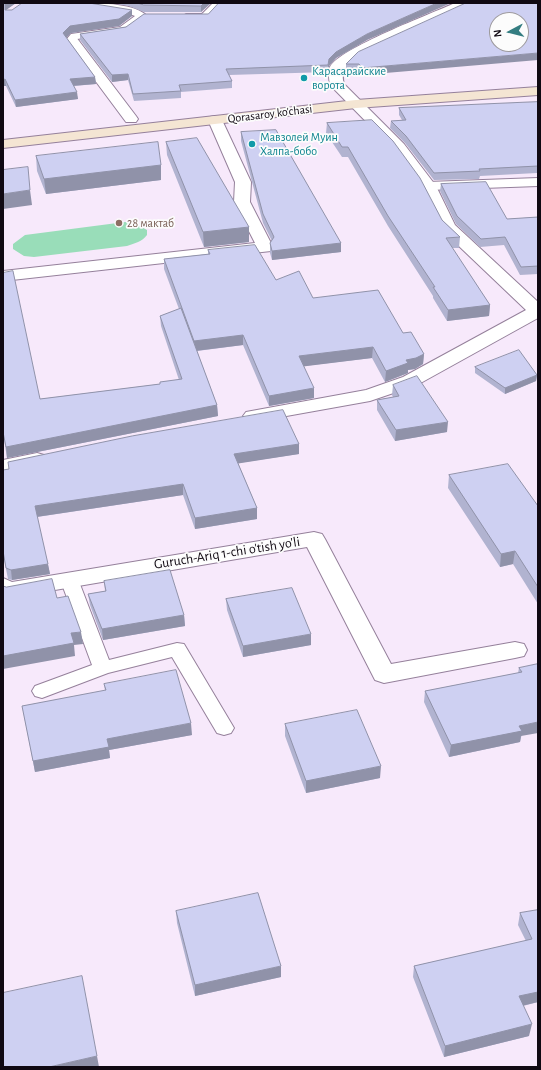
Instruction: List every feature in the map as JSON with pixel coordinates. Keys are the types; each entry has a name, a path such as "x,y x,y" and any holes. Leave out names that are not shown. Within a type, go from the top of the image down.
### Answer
{"main road":[{"name":"Qorasaroy ko'chasi","path":"3,132 131,118 352,100 538,82"},
{"name":"Qorasaroy ko'chasi","path":"3,144 215,120 352,100 538,91"}],"street":[{"path":"238,419 370,395 404,383 537,312 448,228 428,186 399,147 338,86 335,76 337,67 352,54 465,3"},
{"path":"71,40 131,118"},
{"path":"3,276 265,247 242,202 243,182 215,120"},
{"path":"3,466 56,454"},
{"name":"Guruch-Ariq 1-chi o'tish yo'li","path":"3,586 8,590 314,539 384,674 515,650"}],"lane":[{"path":"71,40 74,36 123,30 146,16 129,10 79,3"},
{"path":"174,16 205,17 216,5"},
{"path":"428,186 538,182"},
{"path":"69,579 104,668"},
{"path":"42,690 104,668 177,649 224,728"}],"green space":[{"path":"125,222 134,223 147,230 147,235 141,241 127,246 34,257 24,256 13,249 13,244 25,235"}],"building":[{"path":"3,3 6,3 5,10 12,10 22,3 89,3 132,10 119,19 70,26 63,33 95,77 70,79 77,92 15,100 5,79 3,80"},
{"path":"138,3 204,3 201,6 144,5"},
{"path":"219,3 437,3 367,34 336,52 329,59 328,65 226,69 232,81 179,85 181,91 133,94 128,74 112,75 80,34 126,27 144,14 208,14"},
{"path":"466,3 538,3 538,53 362,68 359,64 346,64 358,52"},
{"path":"538,102 538,166 434,173 406,136 391,121 406,120 399,108"},
{"path":"372,120 393,141 420,178 442,220 460,237 446,238 490,305 448,310 433,287 435,287 388,216 348,147 342,147 327,123"},
{"path":"276,130 341,243 272,251 270,243 274,237 263,214 241,132"},
{"path":"197,138 249,227 203,232 166,142"},
{"path":"158,142 161,165 44,179 36,156"},
{"path":"28,167 30,190 3,194 3,170"},
{"path":"486,182 507,219 538,217 538,266 521,267 505,237 481,239 457,216 441,184"},
{"path":"255,245 276,280 299,271 313,298 378,290 403,333 411,332 424,354 416,358 406,360 408,363 386,371 373,347 299,356 314,388 269,396 243,335 194,341 164,259 210,254 208,250"},
{"path":"13,271 40,399 160,384 160,382 182,379 160,316 181,308 217,405 6,447 3,432 3,273"},
{"path":"519,350 537,375 505,388 475,367"},
{"path":"417,376 448,422 396,430 377,400 399,396 393,385"},
{"path":"283,410 299,444 234,454 257,508 195,518 183,484 35,506 48,564 11,570 6,568 3,551 3,470 9,469 8,462 132,436"},
{"path":"508,464 538,506 538,587 515,551 501,554 449,475"},
{"path":"170,570 184,615 102,629 88,594 106,591 104,581"},
{"path":"52,579 57,598 68,596 81,632 71,633 74,643 3,656 3,586 6,587"},
{"path":"292,588 311,634 243,646 226,599"},
{"path":"538,664 538,722 519,726 522,731 451,745 425,691 522,672 519,668"},
{"path":"176,670 191,723 107,739 109,747 33,761 22,706 106,690 104,684"},
{"path":"357,710 381,766 306,781 285,724"},
{"path":"258,893 281,966 195,985 176,911"},
{"path":"538,910 538,992 519,996 532,1024 445,1046 414,966 532,939 520,913"},
{"path":"82,976 97,1056 49,1067 3,1067 3,993"}],"place":[{"name":"Карасарайские ворота","path":"304,78"},
{"name":"Мавзолей Муин Халпа-бобо","path":"252,144"},
{"name":"28 мактаб","path":"119,223"}]}
